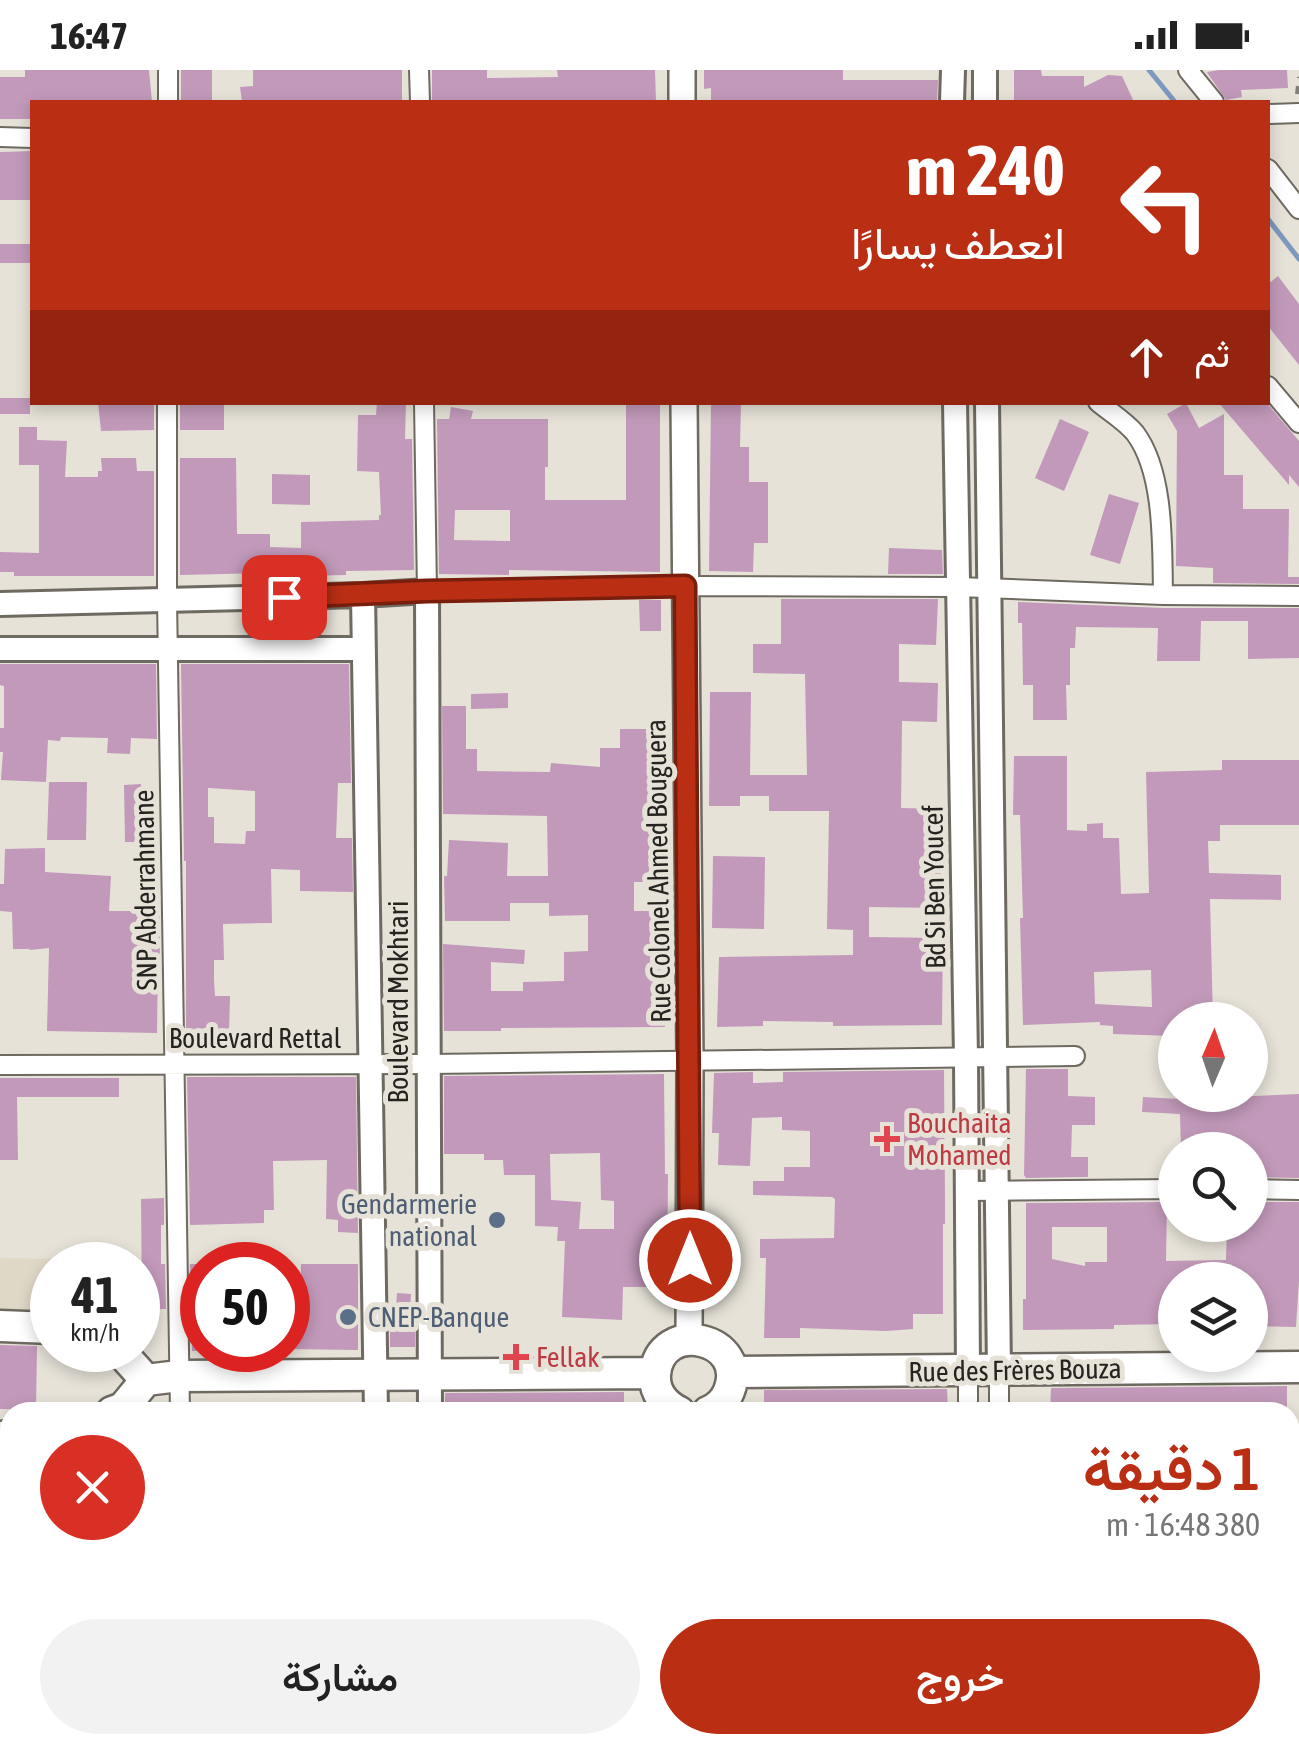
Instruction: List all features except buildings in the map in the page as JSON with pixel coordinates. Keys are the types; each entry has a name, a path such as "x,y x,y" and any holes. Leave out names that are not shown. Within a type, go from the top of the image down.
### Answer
{"main road":[{"path":"682,70 682,100"},
{"name":"Rue Colonel Ahmed Bouguera","path":"684,405 689,1339"},
{"path":"0,1326 30,1327"},
{"path":"665,1402 656,1385 659,1361 666,1350 689,1339 712,1344 722,1351 732,1372 731,1386 722,1402"},
{"name":"Rue des Frères Bouza","path":"732,1372 1299,1368"},
{"path":"139,1372 146,1380"},
{"path":"129,1402 146,1380 179,1376 655,1373"}],"street":[{"path":"168,70 168,100"},
{"path":"420,70 420,100"},
{"path":"952,100 953,70"},
{"path":"985,70 985,100"},
{"path":"1188,70 1212,100"},
{"path":"1270,114 1299,114"},
{"path":"0,138 30,138"},
{"path":"1270,173 1299,209"},
{"path":"1270,388 1299,424"},
{"name":"SNP Abderrahmane","path":"167,405 180,1402"},
{"path":"424,405 427,591"},
{"name":"Bd Si Ben Youcef","path":"955,405 966,1191 984,1370"},
{"name":"Bd Si Ben Youcef","path":"984,1370 996,1192 987,405"},
{"path":"1102,405 1134,432 1154,472 1162,536 1163,595"},
{"path":"0,604 685,586 990,587 1299,596"},
{"name":"Boulevard Mokhtari","path":"427,591 430,1402"},
{"name":"Boulevard Mokhtari","path":"363,595 376,1402"},
{"path":"0,649 363,649"},
{"path":"962,752 991,752"},
{"name":"Boulevard Rettal","path":"0,1066 1076,1056"},
{"path":"966,1191 1158,1188"},
{"path":"1268,1189 1299,1190"},
{"path":"972,1402 984,1370"},
{"path":"984,1370 996,1402"}],"shaded area":[{"path":"0,1258 30,1259 30,1311 0,1310"}],"waterway":[{"path":"1149,70 1173,100"},
{"path":"1270,222 1299,259"}],"place":[{"name":"Bouchaita Mohamed","path":"887,1139"},
{"name":"Gendarmerie national","path":"497,1220"},
{"name":"CNEP-Banque","path":"348,1317"},
{"name":"Fellak","path":"516,1357"}],"route":[{"path":"284,597 685,586 690,1260"}]}
